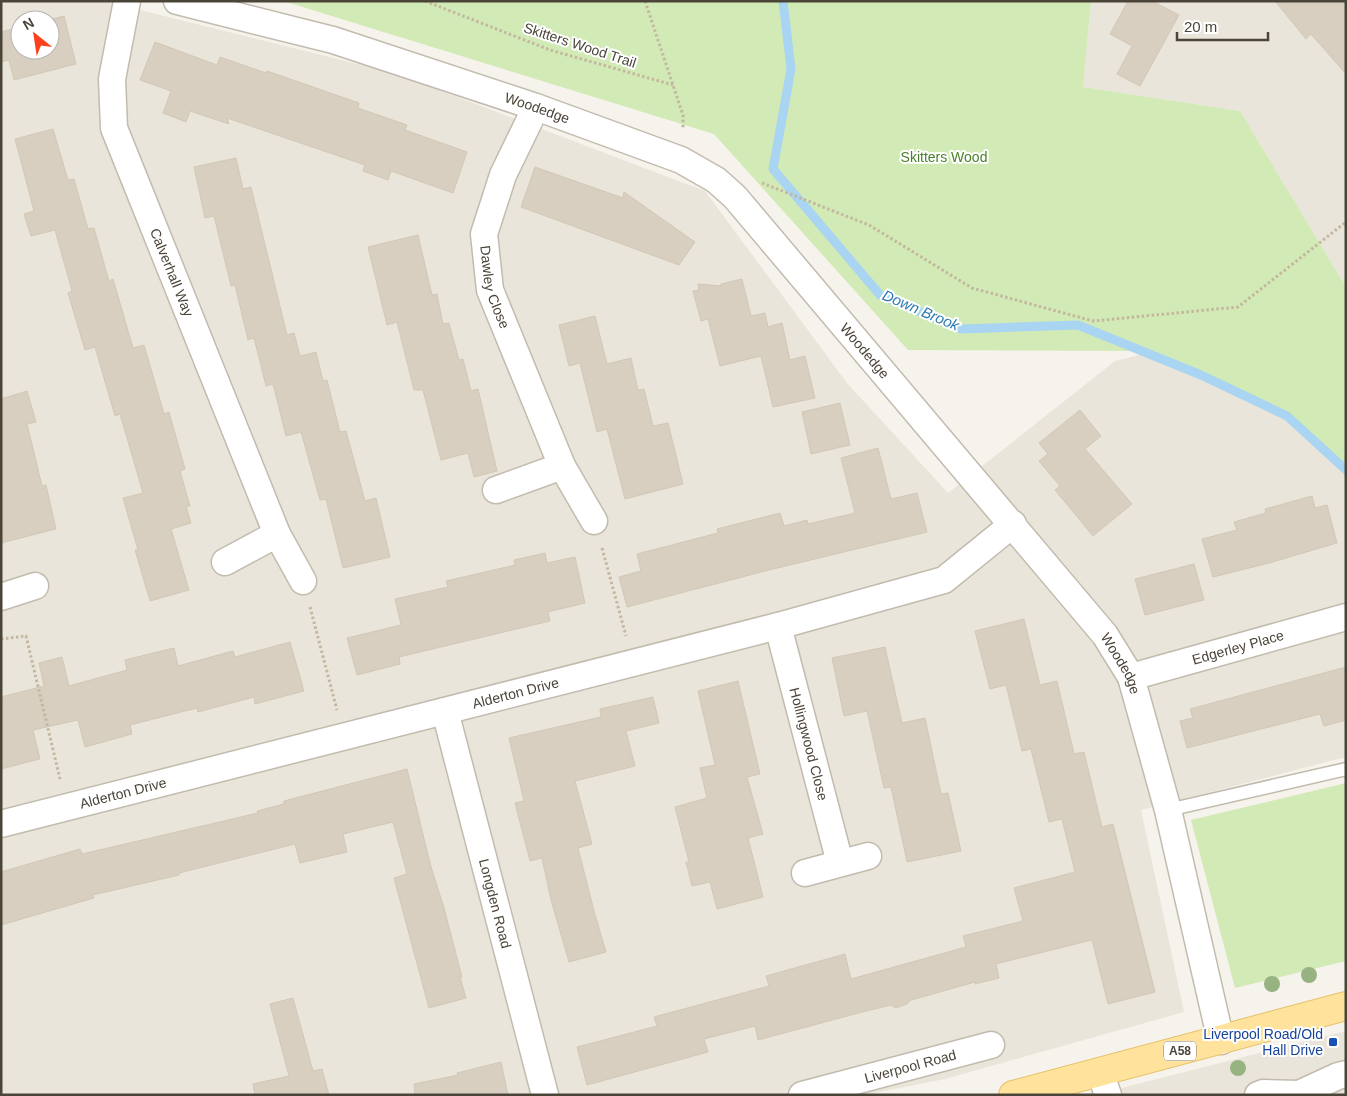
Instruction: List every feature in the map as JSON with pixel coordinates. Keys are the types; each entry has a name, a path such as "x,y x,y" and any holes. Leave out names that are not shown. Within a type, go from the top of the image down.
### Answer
{"main road":[{"name":"A58","path":"1013,1095 1104,1083 1221,1040 1346,1006"}],"street":[{"name":"Calverhall Way","path":"127,1 112,79 114,128 277,534 303,581"},
{"name":"Woodedge","path":"177,1 334,40 536,107 681,160 716,180 735,197 1105,635 1131,677 1168,810 1221,1040"},
{"name":"Dawley Close","path":"536,107 503,175 484,234 490,290 562,466 594,521"},
{"path":"496,490 562,466"},
{"name":"Alderton Drive","path":"1,824 778,626 944,580 1013,524"},
{"path":"225,562 277,534"},
{"path":"1,598 35,586"},
{"name":"Edgerley Place","path":"1131,677 1346,617"},
{"name":"Hollingwood Close","path":"778,626 840,864"},
{"name":"Longden Road","path":"445,711 545,1095"},
{"path":"805,873 868,856"},
{"name":"Liverpool Road","path":"802,1095 992,1045"},
{"path":"1258,1095 1264,1093 1299,1094 1346,1074"}],"lane":[{"path":"1168,810 1346,769"}],"path":[{"name":"Skitters Wood Trail","path":"425,1 550,50 673,85"},
{"path":"645,1 683,115 681,160"},
{"path":"760,182 869,225 972,288 1092,321 1238,306 1346,222"},
{"path":"594,521 633,663"},
{"path":"303,581 344,737"},
{"path":"1,639 26,636 67,807"}],"shaded area":[{"path":"1,1 104,1 394,73 705,191 847,383 948,493 1115,361 1155,351 1311,434 1346,472 1346,757 1141,810 1184,1012 945,1079 864,1095 1,1095"},
{"path":"1091,1 1346,1 1346,287 1240,111 1083,87"},
{"path":"1346,1031 1346,1095 1094,1095"}],"green space":[{"name":"Skitters Wood","path":"283,1 1091,1 1083,87 1240,111 1346,287 1346,472 1311,434 1155,351 908,350 714,134"},
{"path":"1346,783 1346,961 1235,988 1191,820"}],"building":[{"path":"1128,1 1152,1 1179,15 1140,86 1117,74 1132,46 1110,34"},
{"path":"1275,1 1346,1 1346,74 1311,34 1306,39"},
{"path":"64,16 76,64 14,80 9,60 1,62 1,32 10,30 10,60 60,60 60,17"},
{"path":"155,42 217,65 220,57 266,73 267,71 359,103 358,108 407,125 405,130 467,152 453,193 391,171 388,180 363,171 365,165 227,118 229,124 190,111 186,122 163,113 171,91 140,80"},
{"path":"53,129 68,180 74,179 88,229 94,228 109,281 113,279 133,348 144,345 164,414 169,412 185,469 180,471 190,506 186,506 191,523 171,529 189,590 150,601 135,550 138,550 123,498 143,493 120,414 115,416 95,347 85,350 68,293 72,291 55,230 31,236 24,214 34,211 15,139"},
{"path":"236,158 243,189 251,187 287,335 294,333 300,356 316,352 323,381 327,380 340,432 346,431 365,501 376,498 390,557 343,568 326,499 320,500 301,432 286,436 273,384 266,386 254,338 248,340 235,285 231,286 214,216 205,218 194,167"},
{"path":"535,167 623,198 624,192 695,242 679,265 521,207"},
{"path":"418,235 432,295 437,294 443,324 449,323 459,360 463,359 471,391 478,389 497,471 474,477 468,453 441,460 423,390 414,390 397,322 387,325 368,247"},
{"path":"742,279 751,316 765,313 768,327 782,323 790,360 805,356 815,398 773,407 761,356 720,366 708,319 701,321 693,291 699,290 698,284 721,286 721,284"},
{"path":"595,316 607,364 631,358 638,390 644,389 653,426 668,423 683,484 625,499 607,429 597,432 580,363 569,366 559,325"},
{"path":"27,391 36,422 27,424 42,486 46,485 56,529 1,543 1,399"},
{"path":"840,403 850,445 811,454 802,412"},
{"path":"1080,410 1101,436 1085,449 1132,504 1093,536 1055,490 1060,486 1039,461 1048,454 1039,443"},
{"path":"878,448 891,499 917,493 927,532 627,607 619,577 641,571 637,554 718,533 717,529 780,513 784,526 807,520 808,524 855,513 841,458"},
{"path":"1312,496 1315,508 1327,505 1337,543 1213,577 1202,539 1237,530 1234,522 1266,513 1265,509"},
{"path":"545,553 547,563 575,557 585,603 548,612 550,621 399,657 400,664 357,675 347,638 401,625 395,599 448,587 446,581 515,565 514,560"},
{"path":"1194,564 1204,600 1145,615 1135,579"},
{"path":"1024,619 1040,685 1057,681 1074,754 1084,752 1102,827 1113,824 1155,992 1108,1004 1092,940 996,964 999,978 975,984 975,982 911,1000 907,1004 896,1008 891,1005 758,1040 755,1026 704,1039 708,1052 587,1085 577,1047 657,1026 654,1017 769,986 766,976 845,954 851,979 966,947 963,936 1023,921 1014,888 1075,872 1062,819 1049,822 1031,749 1022,751 1006,685 990,689 975,631"},
{"path":"290,642 304,691 255,704 254,697 198,712 197,708 130,725 132,734 85,747 78,720 33,730 40,759 1,769 1,697 44,686 39,663 62,657 69,686 127,670 125,660 174,648 178,666 233,651 235,657"},
{"path":"885,647 902,723 925,718 941,794 948,793 961,851 907,862 891,787 884,788 867,711 844,716 832,658"},
{"path":"1346,667 1346,720 1324,726 1320,714 1187,748 1180,721 1193,718 1190,709"},
{"path":"738,681 760,774 747,777 763,834 748,838 763,897 717,909 710,882 692,886 686,862 689,862 675,807 707,798 700,768 715,765 698,691"},
{"path":"653,697 659,723 626,731 635,766 575,781 592,844 578,848 606,952 569,962 551,900 542,858 530,861 515,803 524,801 509,738 601,717 600,709"},
{"path":"407,769 466,998 429,1008 394,878 407,874 393,822 343,834 347,852 300,863 295,844 179,873 179,875 93,895 94,898 1,925 1,872 80,849 82,854 258,813 257,811 284,804 284,801"},
{"path":"293,998 313,1071 322,1069 329,1095 255,1095 253,1084 289,1076 270,1004"},
{"path":"501,1062 508,1095 415,1095 414,1084 458,1075 457,1073"}],"waterway":[{"name":"Down Brook","path":"783,1 791,69 773,169 880,295 961,329 1078,325 1201,375 1287,416 1346,470"}],"place":[{"name":"Liverpool Road/Old Hall Drive","path":"1333,1042"}]}
